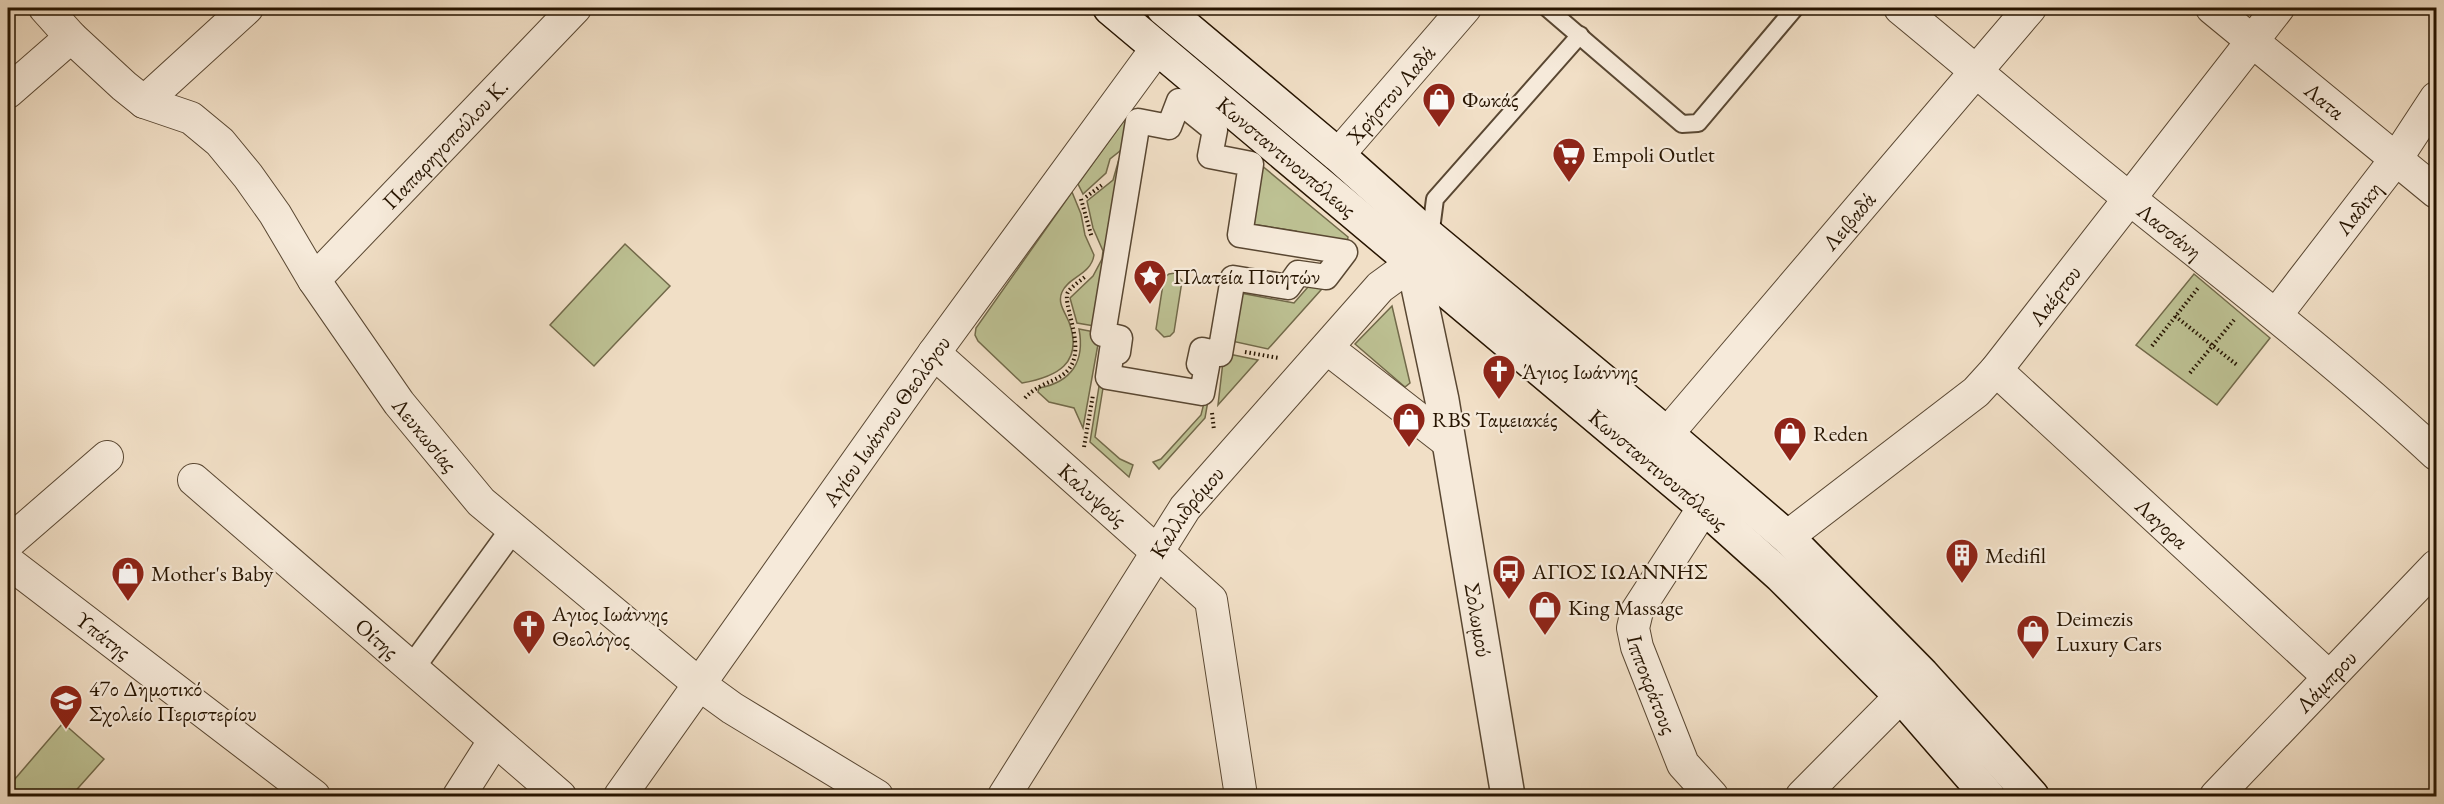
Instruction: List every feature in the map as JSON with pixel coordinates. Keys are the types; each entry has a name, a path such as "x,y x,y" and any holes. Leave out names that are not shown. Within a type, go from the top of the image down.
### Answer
{"main road":[{"name":"Κωνσταντινουπόλεως","path":"1110,8 1157,48 1668,434 1787,537 1922,674 2032,796"},
{"name":"Κωνσταντινουπόλεως","path":"1163,8 1338,155 1422,250 1781,576 1900,696 1988,796"},
{"name":"Σολωμού","path":"1422,250 1433,354 1508,796"}],"street":[{"name":"Λευκωσίας","path":"45,8 71,37 144,102 191,118 220,142 275,214 314,280 399,403 481,502 699,684 732,708 877,796"},
{"path":"144,102 247,8"},
{"name":"Παπαρηγοπούλου Κ.","path":"314,280 575,8"},
{"name":"Λασσάνη","path":"1900,8 2129,198 2276,315 2436,454"},
{"name":"Λειβαδά","path":"1668,434 2030,8"},
{"name":"Λατα","path":"2212,8 2436,192"},
{"name":"Λαέρτου","path":"1787,537 1976,392 1996,370 2278,8"},
{"name":"Χρήστου Λαδά","path":"1338,155 1451,13"},
{"path":"8,92 71,37"},
{"name":"Αγίου Ιωάννου Θεολόγου","path":"620,796 934,353 1157,48"},
{"name":"Λαδικη","path":"2276,315 2396,159 2436,98"},
{"path":"1179,101 1215,130 1210,156 1251,164 1240,235 1345,252 1326,277 1298,273 1288,287 1233,278 1221,347 1220,354 1202,350 1199,364 1207,366 1202,393 1108,377 1112,350 1118,351 1120,338 1103,334 1138,121 1169,127 1179,101"},
{"name":"Καλλιδρόμου","path":"1004,796 1185,508 1380,287 1422,250"},
{"name":"Καλυψούς","path":"934,353 1211,600 1241,796"},
{"path":"1319,356 1448,442"},
{"name":"Λαγορα","path":"1996,370 2329,677"},
{"path":"8,543 107,457"},
{"name":"Οίτης","path":"194,480 560,796"},
{"name":"Ιπποκράτους","path":"1704,507 1637,611 1633,628 1637,647 1683,764 1712,796"},
{"path":"412,668 513,529"},
{"name":"Υπάτης","path":"8,562 314,796"},
{"name":"Λάμπρου","path":"2216,796 2436,566"},
{"path":"1802,796 1900,696"},
{"path":"459,796 494,741"}],"lane":[{"path":"1547,8 1682,124 1692,125 1698,123 1795,8"},
{"path":"1422,250 1434,199 1580,35"}],"path":[{"path":"1061,179 1078,194 1094,243"},
{"path":"2152,346 2215,266"},
{"path":"1006,418 1038,385 1061,378 1067,371 1076,351 1076,335 1066,298 1069,291 1090,273"},
{"path":"2175,316 2237,365"},
{"path":"2190,373 2236,317"},
{"path":"1221,347 1319,356"},
{"path":"1079,483 1093,392"}],"green space":[{"path":"1128,115 1135,116 1130,143 1110,159 1106,173 1083,194 1078,184"},
{"path":"1119,159 1129,160 1100,327 1077,323 1070,298 1093,276 1102,259 1103,251 1093,228 1087,201 1113,180"},
{"path":"1255,160 1348,237 1346,250 1294,241 1296,231 1245,223"},
{"path":"1072,192 1081,214 1085,235 1094,255 1089,267 1065,287 1061,296 1061,304 1073,336 1073,348 1070,358 1056,372 1022,383 978,341 975,335 976,328"},
{"path":"625,244 670,286 594,366 550,325"},
{"path":"1175,273 1182,281 1174,332 1164,337 1156,329 1164,278"},
{"path":"2194,274 2270,338 2217,405 2136,345"},
{"path":"1315,279 1329,281 1268,349 1227,340 1235,292 1294,303"},
{"path":"1392,306 1410,383 1405,387 1355,344"},
{"path":"1079,329 1100,333 1083,428 1074,408 1049,402 1038,392 1039,388 1060,381 1074,368 1080,351"},
{"path":"1107,337 1104,379 1139,386 1138,394 1103,388 1095,437 1120,459 1133,465 1129,477 1090,442"},
{"path":"1224,353 1258,360 1218,405"},
{"path":"1216,355 1205,418 1159,469 1153,462 1161,459 1201,415"},
{"path":"63,723 104,759 71,796 12,796 8,792 8,787"}],"place":[{"name":"Φωκάς","path":"1439,128"},
{"name":"Empoli Outlet","path":"1569,183"},
{"name":"Πλατεία Ποιητών","path":"1150,305"},
{"name":"Άγιος Ιωάννης","path":"1499,400"},
{"name":"RBS Ταμειακές","path":"1409,448"},
{"name":"Reden","path":"1790,462"},
{"name":"Medifil","path":"1962,584"},
{"name":"ΑΓΙΟΣ ΙΩΑΝΝΗΣ","path":"1509,600"},
{"name":"Mother's Baby","path":"128,602"},
{"name":"King Massage","path":"1545,636"},
{"name":"Αγιος Ιωάννης Θεολόγος","path":"529,655"},
{"name":"Deimezis Luxury Cars","path":"2033,660"},
{"name":"47ο Δημοτικό Σχολείο Περιστερίου","path":"66,730"}]}
